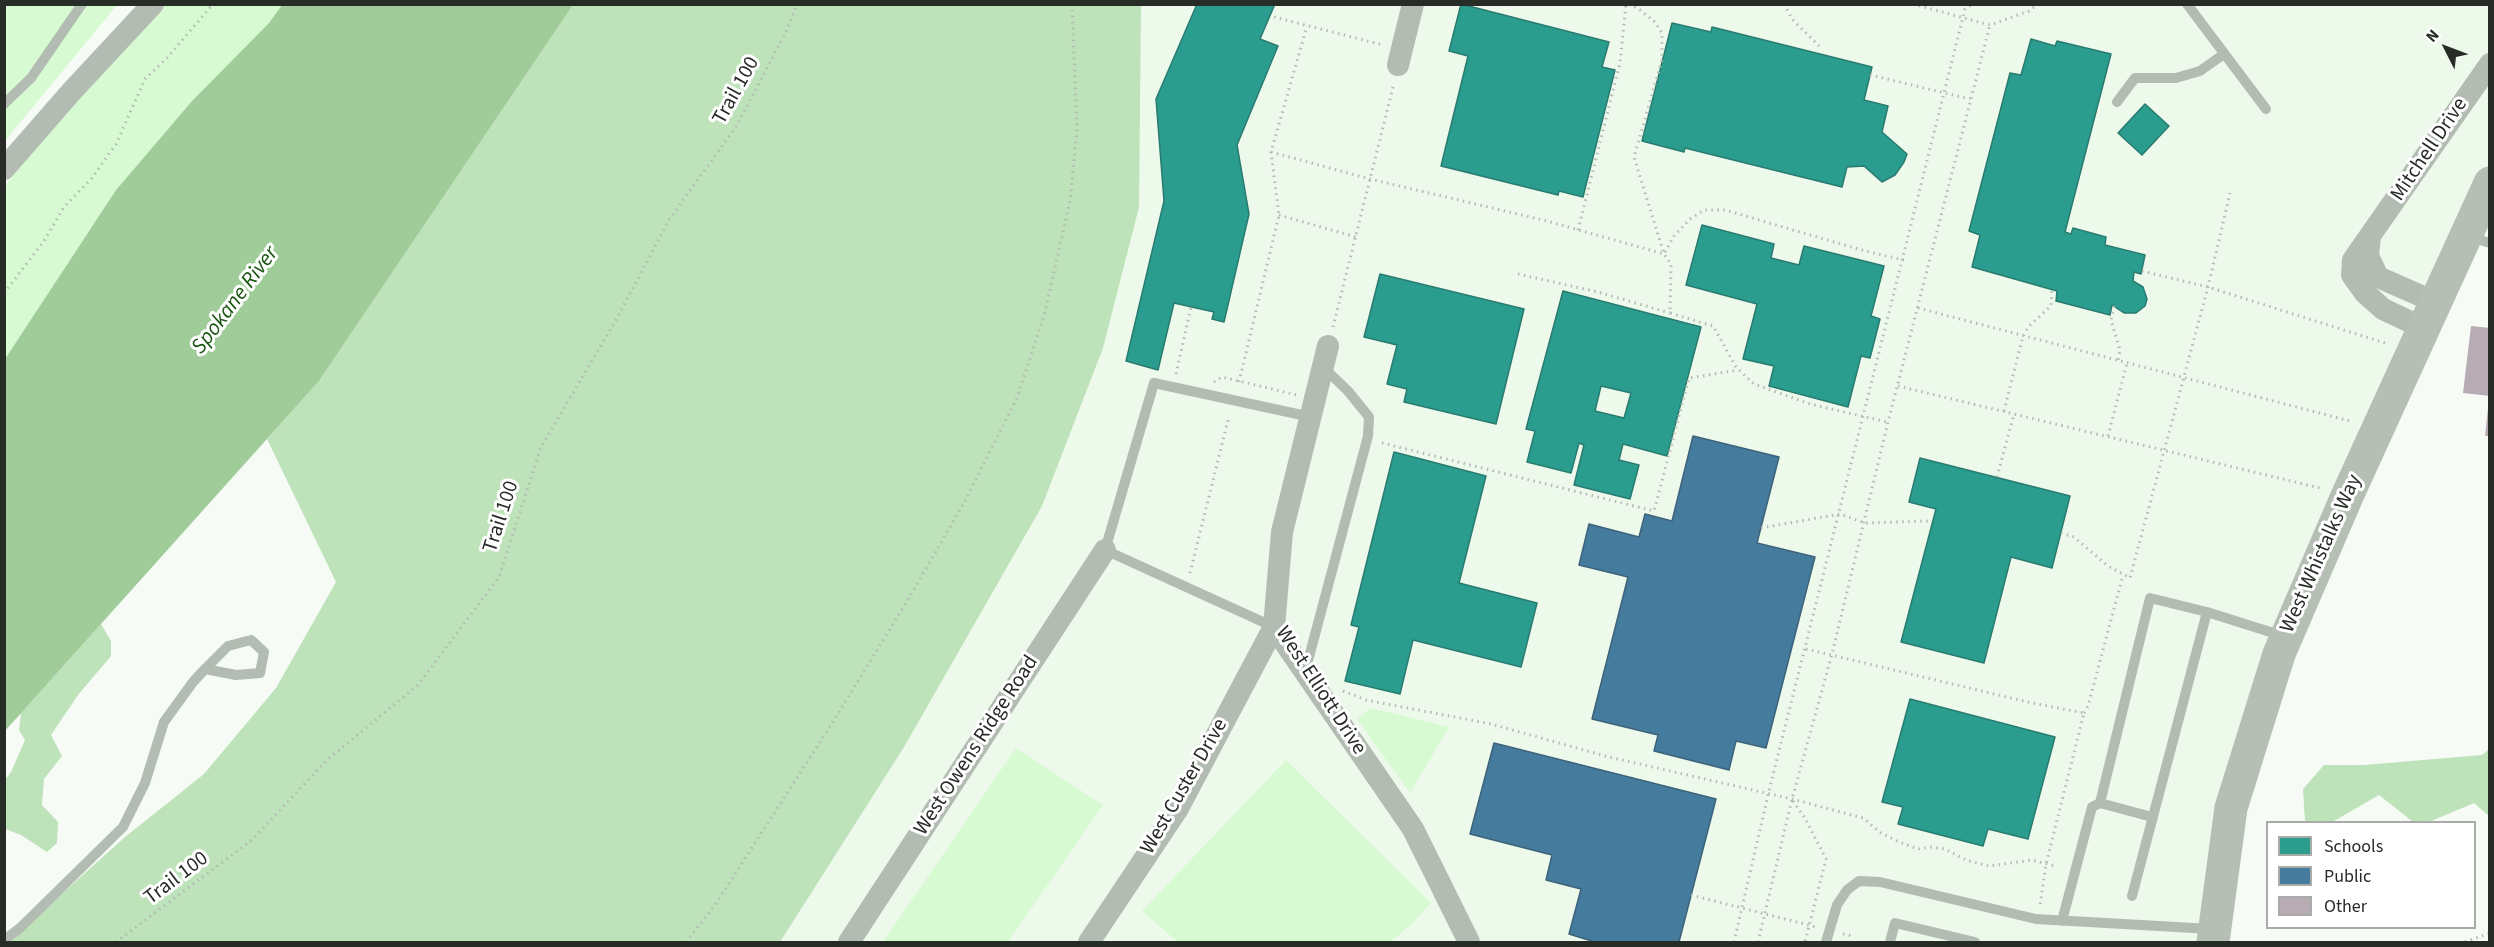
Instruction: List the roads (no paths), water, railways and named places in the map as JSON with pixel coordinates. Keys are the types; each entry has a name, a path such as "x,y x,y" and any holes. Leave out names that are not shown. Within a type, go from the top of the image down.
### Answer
{"main road":[{"name":"West Whistalks Way","path":"2213,936 2231,808 2286,637 2429,315 2477,239 2490,183"}],"street":[{"path":"4,169 72,91 153,4"},
{"path":"1400,56 1413,4"},
{"name":"Mitchell Drive","path":"2429,315 2383,309 2365,293 2352,275 2354,260 2490,64"},
{"name":"West Elliott Drive","path":"1325,357 1282,532 1274,627 1413,829 1469,942"},
{"name":"West Owens Ridge Road","path":"849,942 1105,550"},
{"name":"West Custer Drive","path":"1089,942 1177,810 1274,627"}],"lane":[{"path":"4,104 31,78 82,4"},
{"path":"2187,4 2266,110"},
{"path":"2117,102 2135,78 2176,78 2200,71 2224,54"},
{"path":"1307,675 1368,436 1369,417 1348,392 1325,357"},
{"path":"1274,627 1105,550 1154,383 1311,417"},
{"path":"2062,921 2092,807 2100,802 2150,598 2207,612 2286,637"},
{"path":"2132,896 2207,612"},
{"path":"4,940 20,928 123,827 145,783 164,722 193,682 205,669 228,646 251,640 264,652 260,673 236,675 205,669"},
{"path":"2100,802 2152,817"},
{"path":"1826,942 1837,905 1847,890 1859,881 1880,882 2036,920 2213,936"},
{"path":"1890,942 1895,923 1975,942"}],"water":[{"name":"Spokane River","path":"282,5 573,5 319,381 5,731 5,359 116,190 192,101 269,23"}]}
